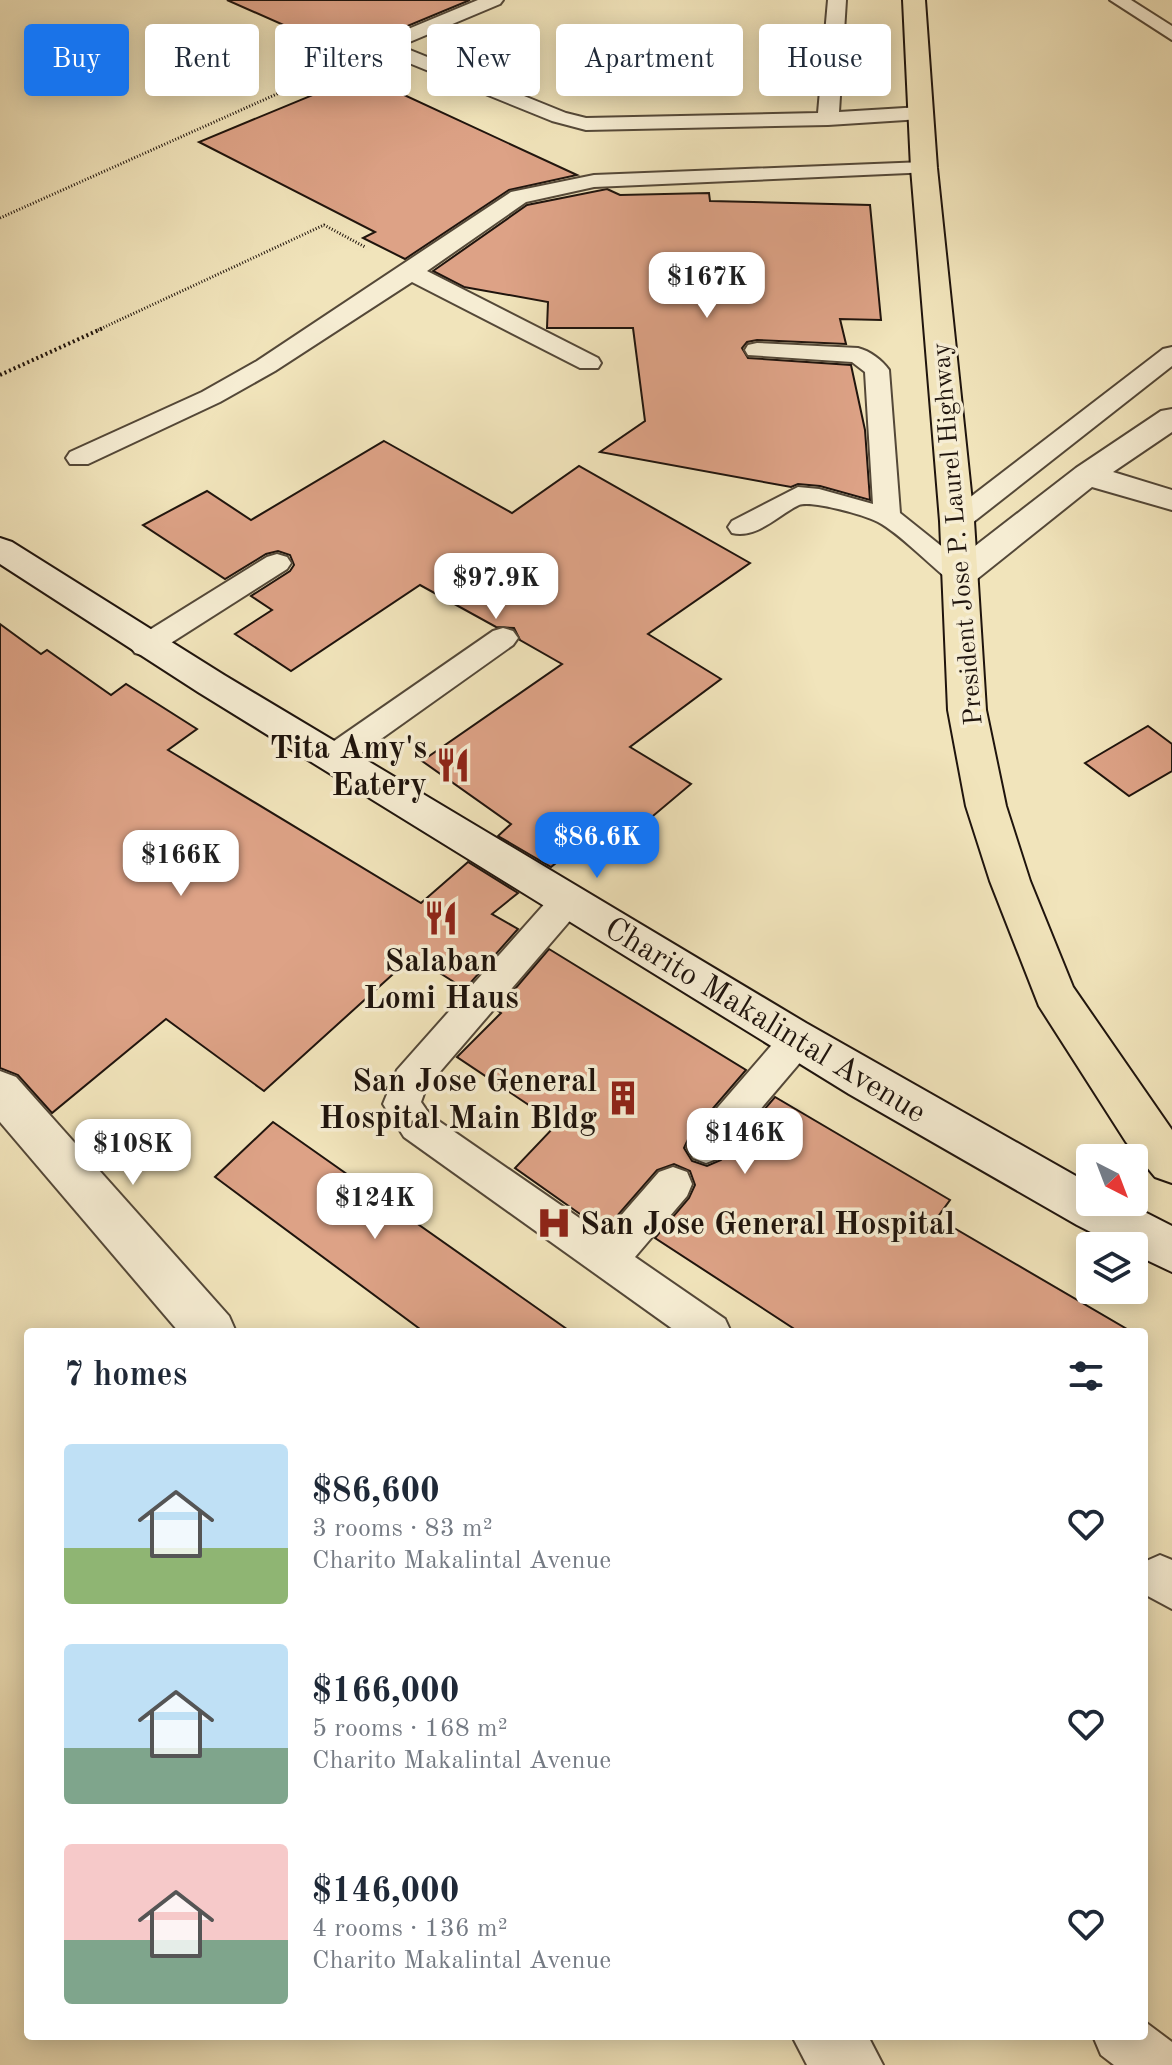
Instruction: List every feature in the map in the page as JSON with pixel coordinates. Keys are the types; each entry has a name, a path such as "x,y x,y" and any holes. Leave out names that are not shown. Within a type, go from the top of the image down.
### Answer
{"highway":[{"name":"President Jose P. Laurel Highway","path":"914,0 924,168 957,521 967,710 986,806 1010,881 1054,994 1142,1128 1172,1163"}],"main road":[{"path":"960,575 1087,475 1172,418"},
{"path":"1087,475 1172,500"},
{"name":"Charito Makalintal Avenue","path":"0,549 145,646 568,900 796,1042 1094,1210 1172,1250"},
{"path":"0,1090 208,1328"},
{"path":"828,2040 850,2065"}],"lane":[{"path":"411,35 494,0"},
{"path":"828,119 837,0"},
{"path":"1119,0 1172,34"},
{"path":"411,57 559,117 586,124 828,119 921,113"},
{"path":"79,458 211,397 411,272 519,197 594,181 924,168"},
{"path":"411,272 589,363"},
{"path":"757,350 858,355 877,370 887,516"},
{"path":"957,521 1172,354"},
{"path":"742,527 798,495 819,497 887,516 960,575"},
{"path":"145,646 277,563"},
{"path":"332,758 503,638"},
{"path":"568,900 410,1081 402,1104 417,1126 704,1328"},
{"path":"706,1147 796,1042"},
{"path":"607,1261 673,1184"},
{"path":"1125,2040 1158,2065"}],"path":[{"path":"0,218 275,95"},
{"path":"0,375 324,225 411,272"}],"building":[{"path":"227,0 470,0 411,24 281,24"},
{"path":"310,96 406,96 577,175 509,190 405,259 363,238 375,232 199,142"},
{"path":"607,189 620,195 709,193 710,201 870,205 881,320 840,319 846,344 757,340 747,342 742,348 748,358 851,365 865,430 870,500 820,486 798,484 791,487 600,452 645,421 633,328 547,328 548,302 464,287 433,271 527,205"},
{"path":"384,441 512,513 579,466 750,563 648,634 721,679 630,747 691,784 622,842 600,828 551,867 498,836 511,824 422,761 562,664 520,640 514,628 496,627 420,585 291,671 235,634 272,610 251,596 290,571 294,565 290,555 278,551 266,554 225,579 143,525 207,491 251,520"},
{"path":"0,624 41,654 47,650 111,695 126,684 197,729 168,750 421,903 468,862 518,893 492,914 518,929 465,989 413,956 264,1091 166,1019 52,1113 18,1075 0,1068"},
{"path":"1148,726 1172,744 1172,771 1129,796 1085,763"},
{"path":"549,949 746,1070 690,1135 684,1148 692,1161 707,1166 721,1160 775,1097 950,1200 937,1218 1076,1299 1076,1304 1084,1304 1125,1328 793,1328 655,1238 689,1198 695,1185 690,1171 674,1164 657,1170 604,1231 515,1168 557,1124 457,1057 501,1013 497,1010"},
{"path":"273,1122 565,1328 419,1328 215,1177"}],"place":[{"name":"Tita Amy's Eatery","path":"453,765"},
{"name":"Salaban Lomi Haus","path":"441,918"},
{"name":"San Jose General Hospital Main Bldg","path":"623,1098"},
{"name":"San Jose General Hospital","path":"554,1223"}]}
